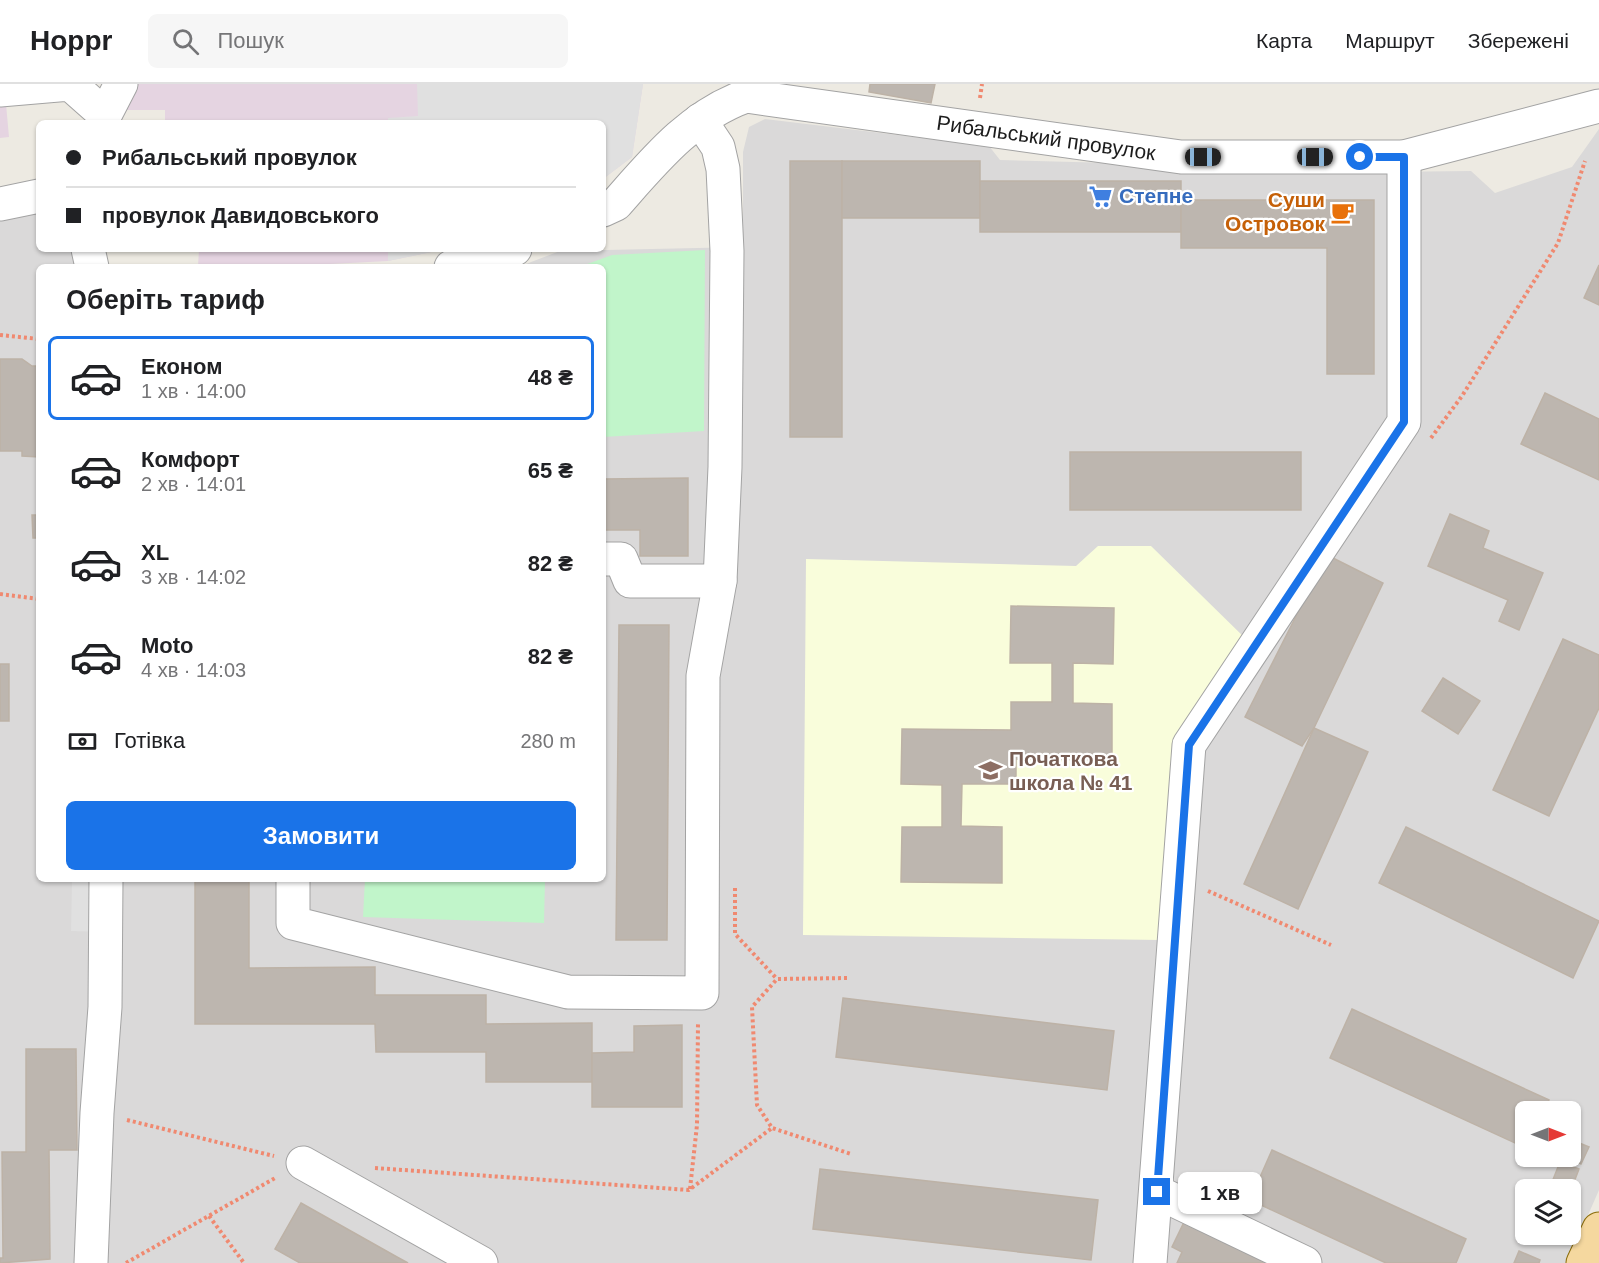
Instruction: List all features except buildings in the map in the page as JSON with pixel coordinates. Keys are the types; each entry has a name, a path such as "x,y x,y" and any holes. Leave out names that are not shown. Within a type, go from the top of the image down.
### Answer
{"main road":[{"path":"1583,1263 1599,1229"}],"street":[{"path":"0,90 70,84 104,119 121,84"},
{"name":"Рибальський провулок","path":"606,209 616,204 677,137 724,104 746,96 1181,157 1404,157 1599,106"},
{"path":"292,882 293,923 568,992 702,993 704,676 720,581 725,467 727,251 723,169 718,147 700,120"},
{"path":"1150,1263 1189,745 1404,422 1404,157"},
{"path":"0,204 36,197"},
{"path":"462,264 504,252"},
{"path":"606,559 621,559 630,580 720,581"},
{"path":"91,1263 97,1113 105,1007 105,882"},
{"path":"303,1163 481,1263"},
{"path":"1157,1192 1305,1263"}],"path":[{"path":"1390,443 1429,441 1462,396 1558,243 1586,161"},
{"path":"0,335 36,339"},
{"path":"0,594 36,599"},
{"path":"1179,878 1331,945"},
{"path":"735,888 735,934 777,979 847,978"},
{"path":"777,979 752,1008 757,1106 772,1128 851,1154"},
{"path":"688,993 698,1017 697,1125 690,1190"},
{"path":"97,1113 303,1163"},
{"path":"373,1167 690,1190 772,1128"},
{"path":"126,1263 303,1163"},
{"path":"209,1216 244,1263"}],"shaded area":[{"path":"122,84 643,84 632,157 606,177 606,120 165,120 165,110 123,110"},
{"path":"417,84 643,84 632,157 606,177 606,120 388,120 388,118 418,116"},
{"path":"6,104 9,137 0,138 0,105"},
{"path":"765,119 989,146 1000,160 1191,165 1200,174 1471,171 1495,193 1572,167 1599,129 1599,1190 1581,1231 1581,1179 1515,1179 1515,1245 1575,1245 1567,1263 0,1263 0,220 36,213 36,252 79,252 81,264 36,264 36,882 606,882 606,264 526,264 557,252 743,247 743,152 749,127"},
{"path":"199,252 432,252 388,261 330,264 198,264"},
{"path":"388,252 432,252 388,261"},
{"name":"Початкова школа № 41","path":"1098,546 1151,546 1248,641 1180,739 1161,940 803,935 806,559 1076,566"},
{"path":"72,882 106,882 106,932 71,931"}],"green space":[{"path":"705,250 704,431 606,437 606,264 587,264 612,255"},
{"path":"365,882 545,882 544,923 363,917"}],"place":[{"name":"Степне","path":"1101,196"},
{"name":"Суши Островок","path":"1343,212"},
{"name":"Початкова школа № 41","path":"991,771"}],"route":[{"path":"1157,1192 1189,745 1404,422 1404,157 1360,157"}]}
